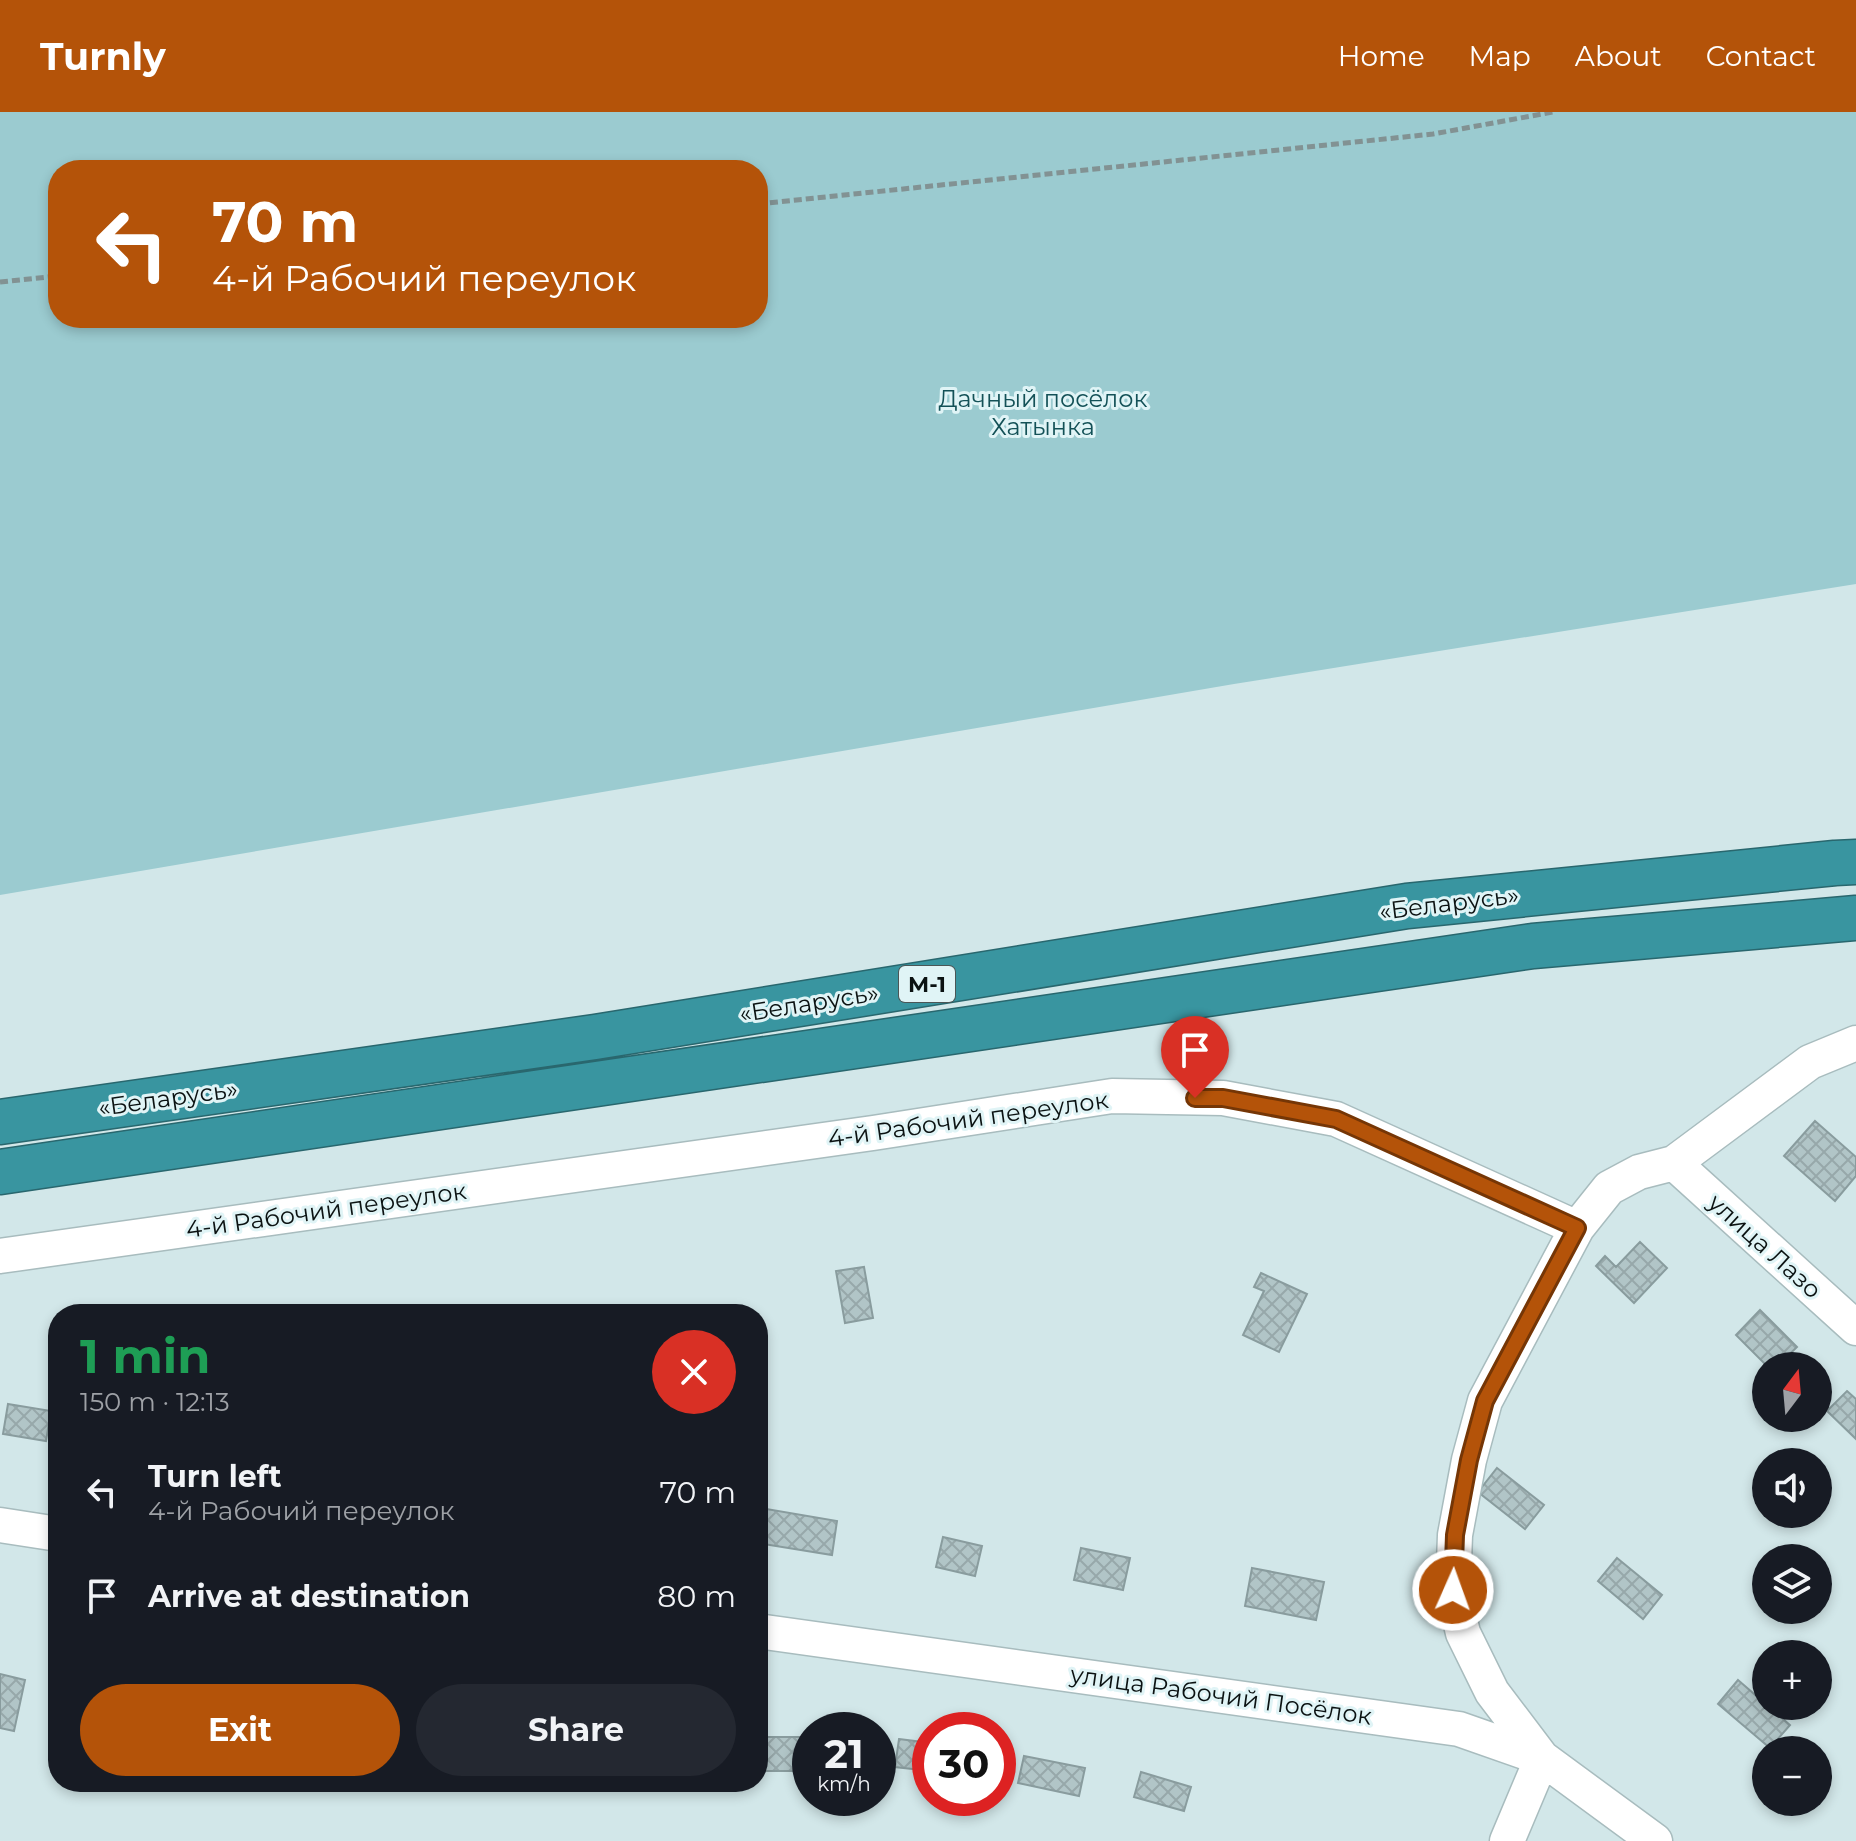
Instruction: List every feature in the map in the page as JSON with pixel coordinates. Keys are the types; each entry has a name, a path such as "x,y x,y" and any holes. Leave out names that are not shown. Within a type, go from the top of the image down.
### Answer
{"highway":[{"name":"«Беларусь»","path":"0,1122 595,1037 1407,906 1856,862"},
{"name":"«Беларусь»","path":"0,1172 1533,946 1856,918"}],"street":[{"path":"1507,1841 1542,1758 1492,1692 1463,1633 1453,1590 1455,1535 1469,1460 1485,1401 1577,1228 1609,1188 1639,1172 1674,1163 1810,1062 1856,1043"},
{"name":"4-й Рабочий переулок","path":"0,1256 873,1133 1112,1096 1223,1098 1336,1119 1577,1228"},
{"name":"улица Лазо","path":"1674,1163 1856,1328"},
{"path":"0,1525 48,1532"},
{"name":"улица Рабочий Посёлок","path":"768,1632 1459,1729 1542,1758 1655,1841"}],"path":[{"path":"768,203 1433,134 1553,112"},
{"path":"0,282 48,277"}],"green space":[{"name":"Дачный посёлок Хатынка","path":"0,112 1856,112 1856,584 1234,684 0,895"}],"building":[{"path":"1815,1121 1856,1157 1856,1176 1835,1201 1784,1156"},
{"path":"1640,1242 1667,1268 1634,1303 1596,1266 1605,1256 1616,1267"},
{"path":"864,1267 873,1318 845,1323 836,1271"},
{"path":"1261,1273 1307,1294 1279,1352 1243,1335 1264,1291 1254,1287"},
{"path":"1760,1310 1797,1347 1792,1352 1753,1352 1736,1335"},
{"path":"1847,1391 1856,1399 1856,1439 1832,1416 1832,1406"},
{"path":"8,1404 48,1411 46,1441 3,1434"},
{"path":"1497,1468 1544,1505 1525,1529 1478,1492"},
{"path":"768,1509 837,1521 832,1555 768,1545"},
{"path":"943,1537 982,1546 975,1576 936,1567"},
{"path":"1081,1548 1130,1558 1123,1590 1074,1580"},
{"path":"1617,1558 1662,1595 1643,1619 1598,1581"},
{"path":"1252,1568 1324,1582 1316,1620 1245,1606"},
{"path":"0,1674 25,1680 14,1731 0,1728"},
{"path":"1738,1680 1752,1692 1752,1720 1784,1720 1790,1725 1780,1736 1756,1736 1718,1704"},
{"path":"768,1737 792,1737 792,1771 768,1771"},
{"path":"899,1739 912,1741 912,1769 896,1767"},
{"path":"1024,1756 1085,1768 1079,1796 1018,1783"},
{"path":"1141,1772 1191,1787 1184,1811 1134,1797"}],"route":[{"path":"1195,1098 1223,1098 1336,1119 1577,1228 1485,1401 1469,1460 1455,1535 1453,1590"}]}
